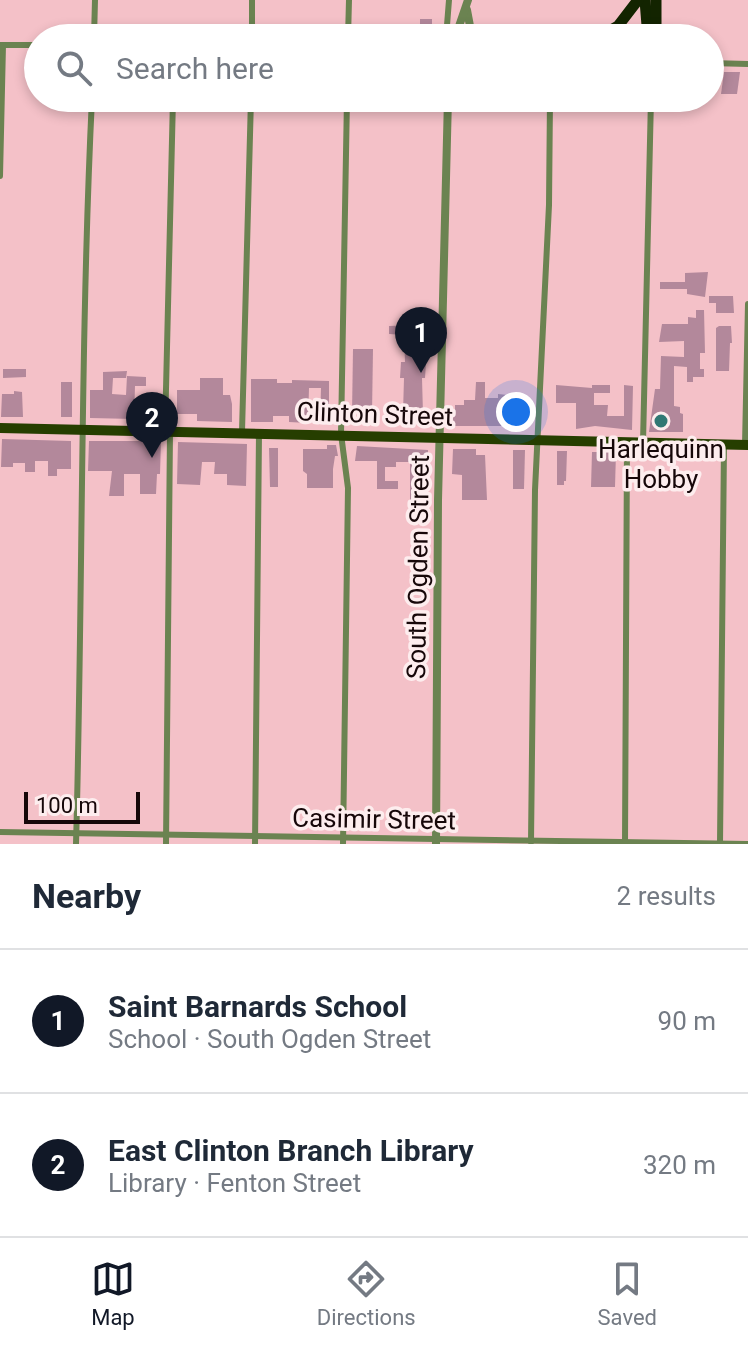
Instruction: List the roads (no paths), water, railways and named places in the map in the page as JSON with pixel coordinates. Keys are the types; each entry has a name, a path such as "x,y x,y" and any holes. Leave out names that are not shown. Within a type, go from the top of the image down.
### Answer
{"highway":[{"path":"620,24 638,0"},
{"path":"645,0 647,24"},
{"path":"656,0 656,24"}],"main road":[{"name":"Clinton Street","path":"0,428 746,445"}],"street":[{"path":"94,24 95,0"},
{"path":"252,0 252,24"},
{"path":"348,24 349,0"},
{"path":"447,24 449,0"},
{"path":"460,24 468,3"},
{"path":"468,3 470,24"},
{"path":"0,176 2,45 24,45"},
{"path":"724,63 748,64"},
{"path":"76,844 81,429 92,112"},
{"path":"166,840 173,112"},
{"path":"242,432 251,112"},
{"path":"343,842 348,488 341,434 347,112"},
{"name":"South Ogden Street","path":"436,842 440,437 448,112"},
{"path":"531,843 538,441 549,205 550,112"},
{"path":"643,443 651,112"},
{"path":"746,445 748,304"},
{"path":"255,841 259,433"},
{"path":"625,843 627,443"},
{"path":"720,844 724,445"},
{"name":"Casimir Street","path":"0,832 166,840 748,844"}],"place":[{"name":"Saint Barnards School","path":"421,373"},
{"name":"Harlequinn Hobby","path":"661,421"},
{"name":"East Clinton Branch Library","path":"152,458"}]}
